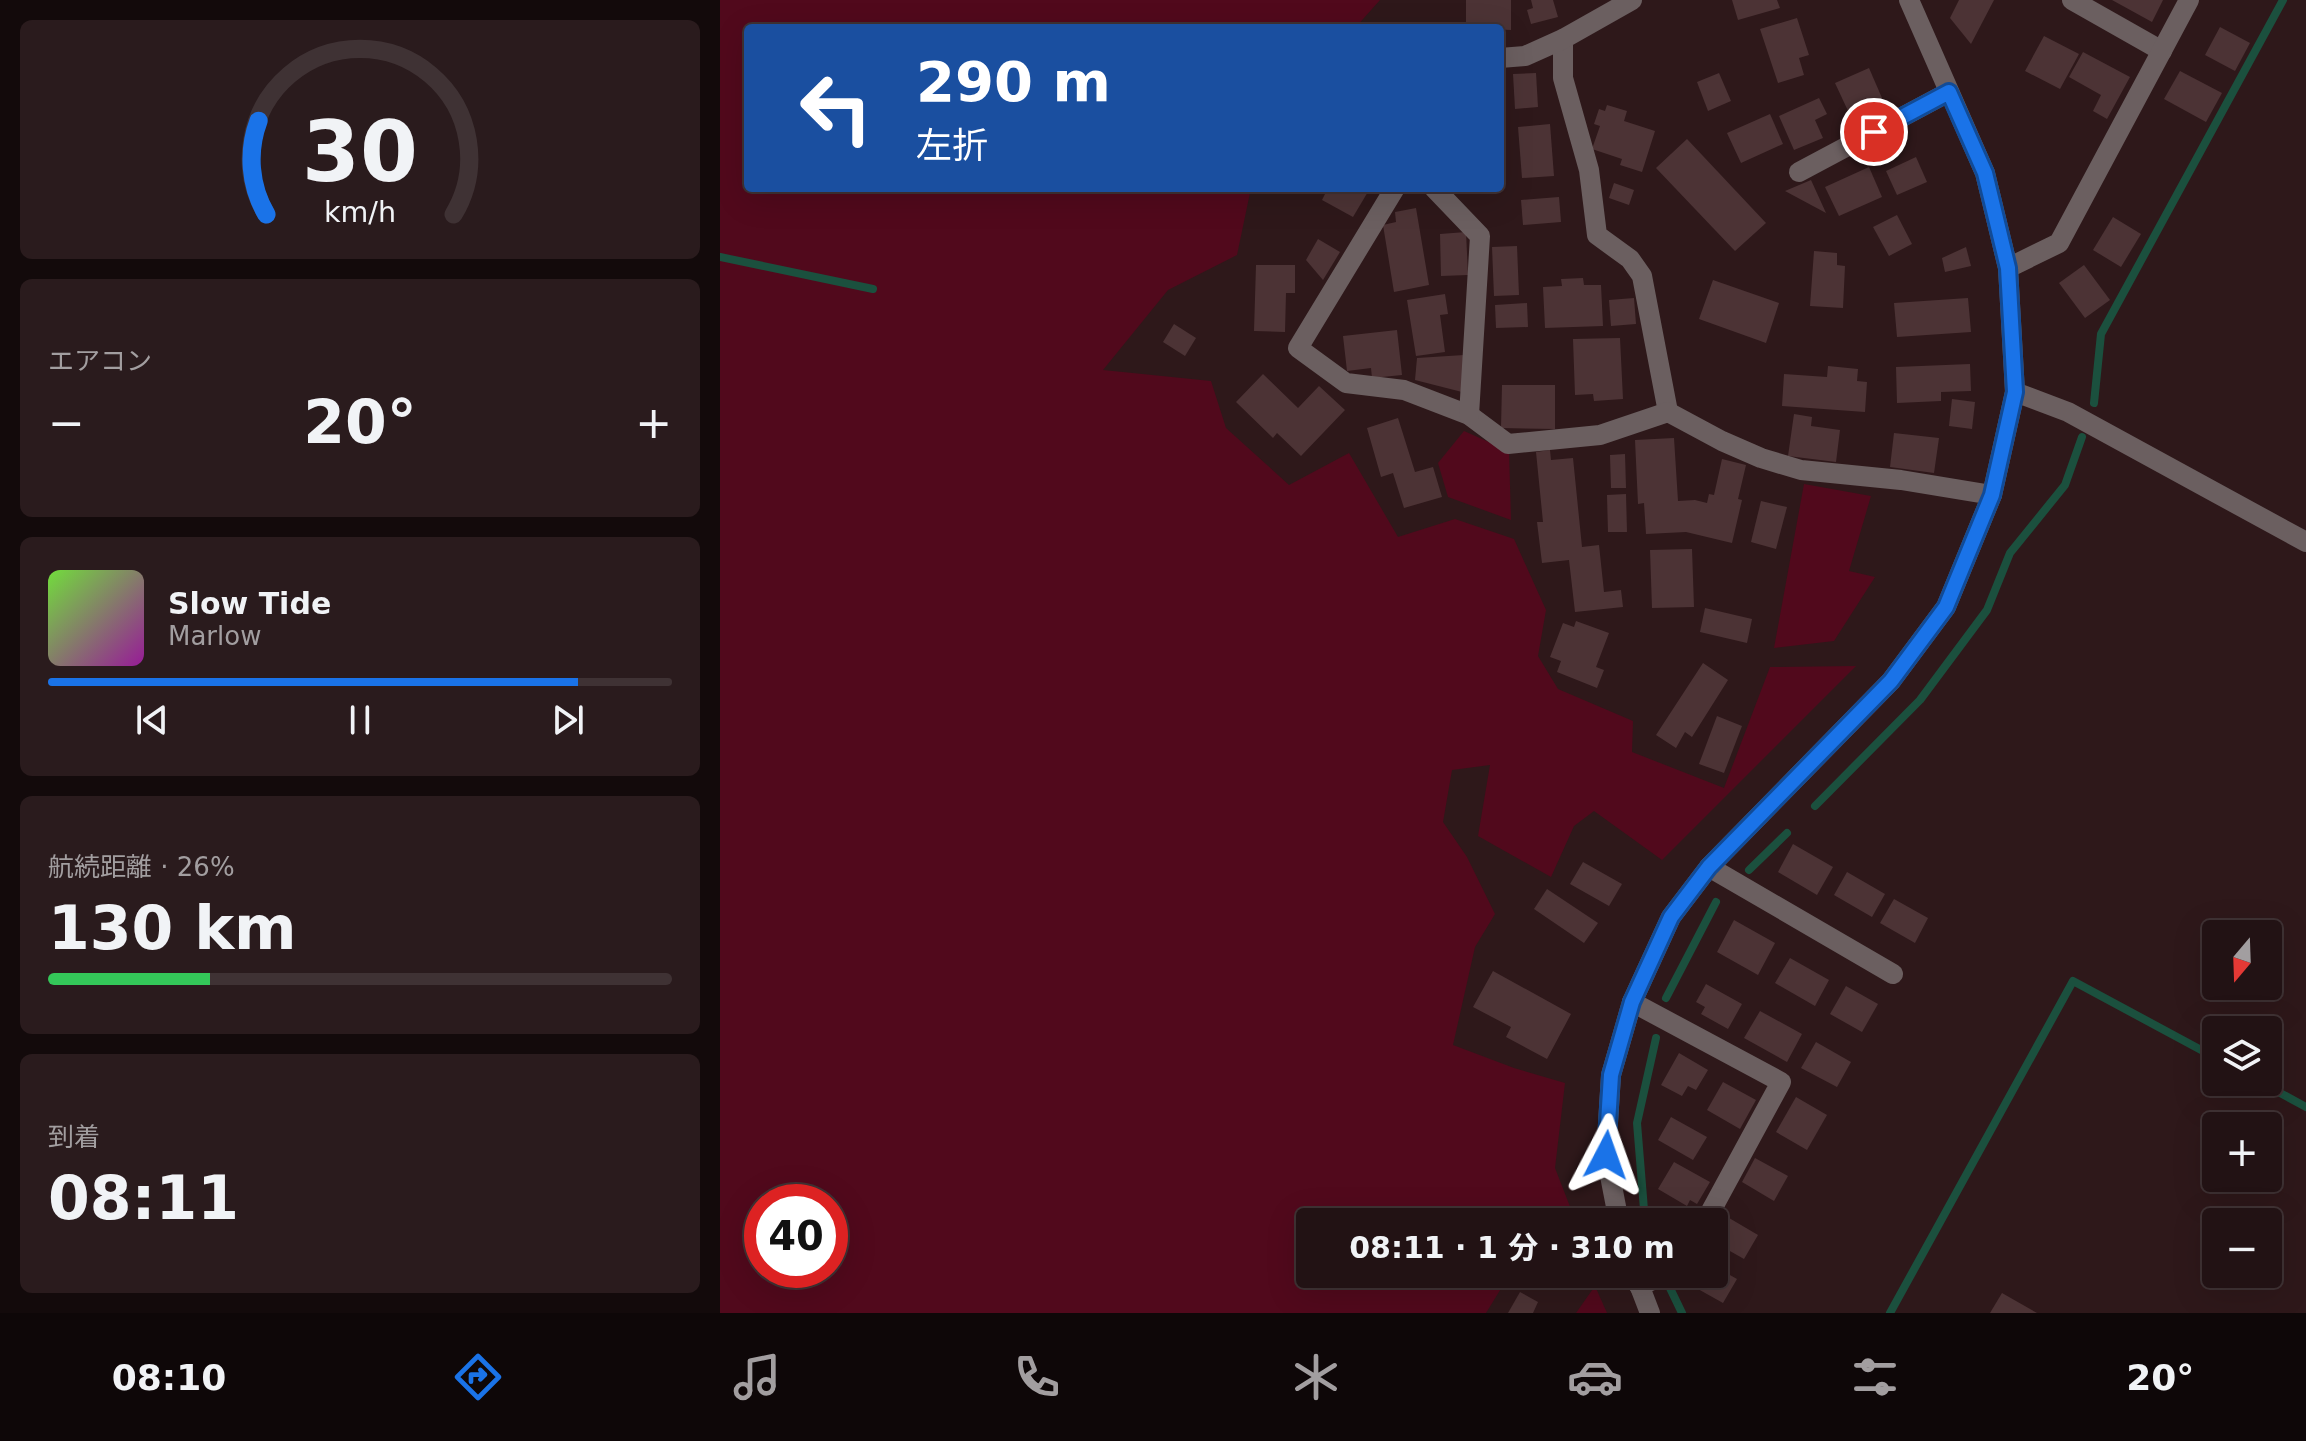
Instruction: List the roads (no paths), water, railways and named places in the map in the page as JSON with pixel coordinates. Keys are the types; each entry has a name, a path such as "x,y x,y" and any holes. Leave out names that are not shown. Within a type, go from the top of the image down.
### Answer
{"street":[{"path":"1504,58 1525,56 1563,39 1632,0"},
{"path":"1616,1208 1606,1155 1611,1075 1632,1002 1671,917 1709,867 1891,681 1946,607 1992,495 2015,392 2008,268 1985,173 1909,0"},
{"path":"2072,0 2162,51"},
{"path":"2008,268 2059,243 2189,0"},
{"path":"1563,39 1563,78 1589,170 1597,235 1630,259 1642,276 1668,412"},
{"path":"1799,172 1949,92"},
{"path":"1393,192 1298,348 1346,383 1404,390 1469,415 1508,444 1600,435 1668,412 1722,441 1761,458 1801,470 1901,480 1992,495"},
{"path":"1438,192 1480,236 1469,415"},
{"path":"2015,392 2068,412 2306,542"},
{"path":"1709,867 1893,974"},
{"path":"1632,1002 1781,1082 1713,1208"},
{"path":"1640,1288 1650,1313"}],"waterway":[{"path":"2094,403 2101,334 2283,0"},
{"path":"720,257 873,289"},
{"path":"1815,806 1920,700 1987,610 2010,553 2065,485 2082,437"},
{"path":"1749,870 1787,833"},
{"path":"1666,998 1716,902"},
{"path":"1890,1313 2073,981 2202,1050"},
{"path":"1644,1208 1637,1123 1656,1038"},
{"path":"2282,1094 2306,1107"},
{"path":"1670,1288 1682,1313"}]}
